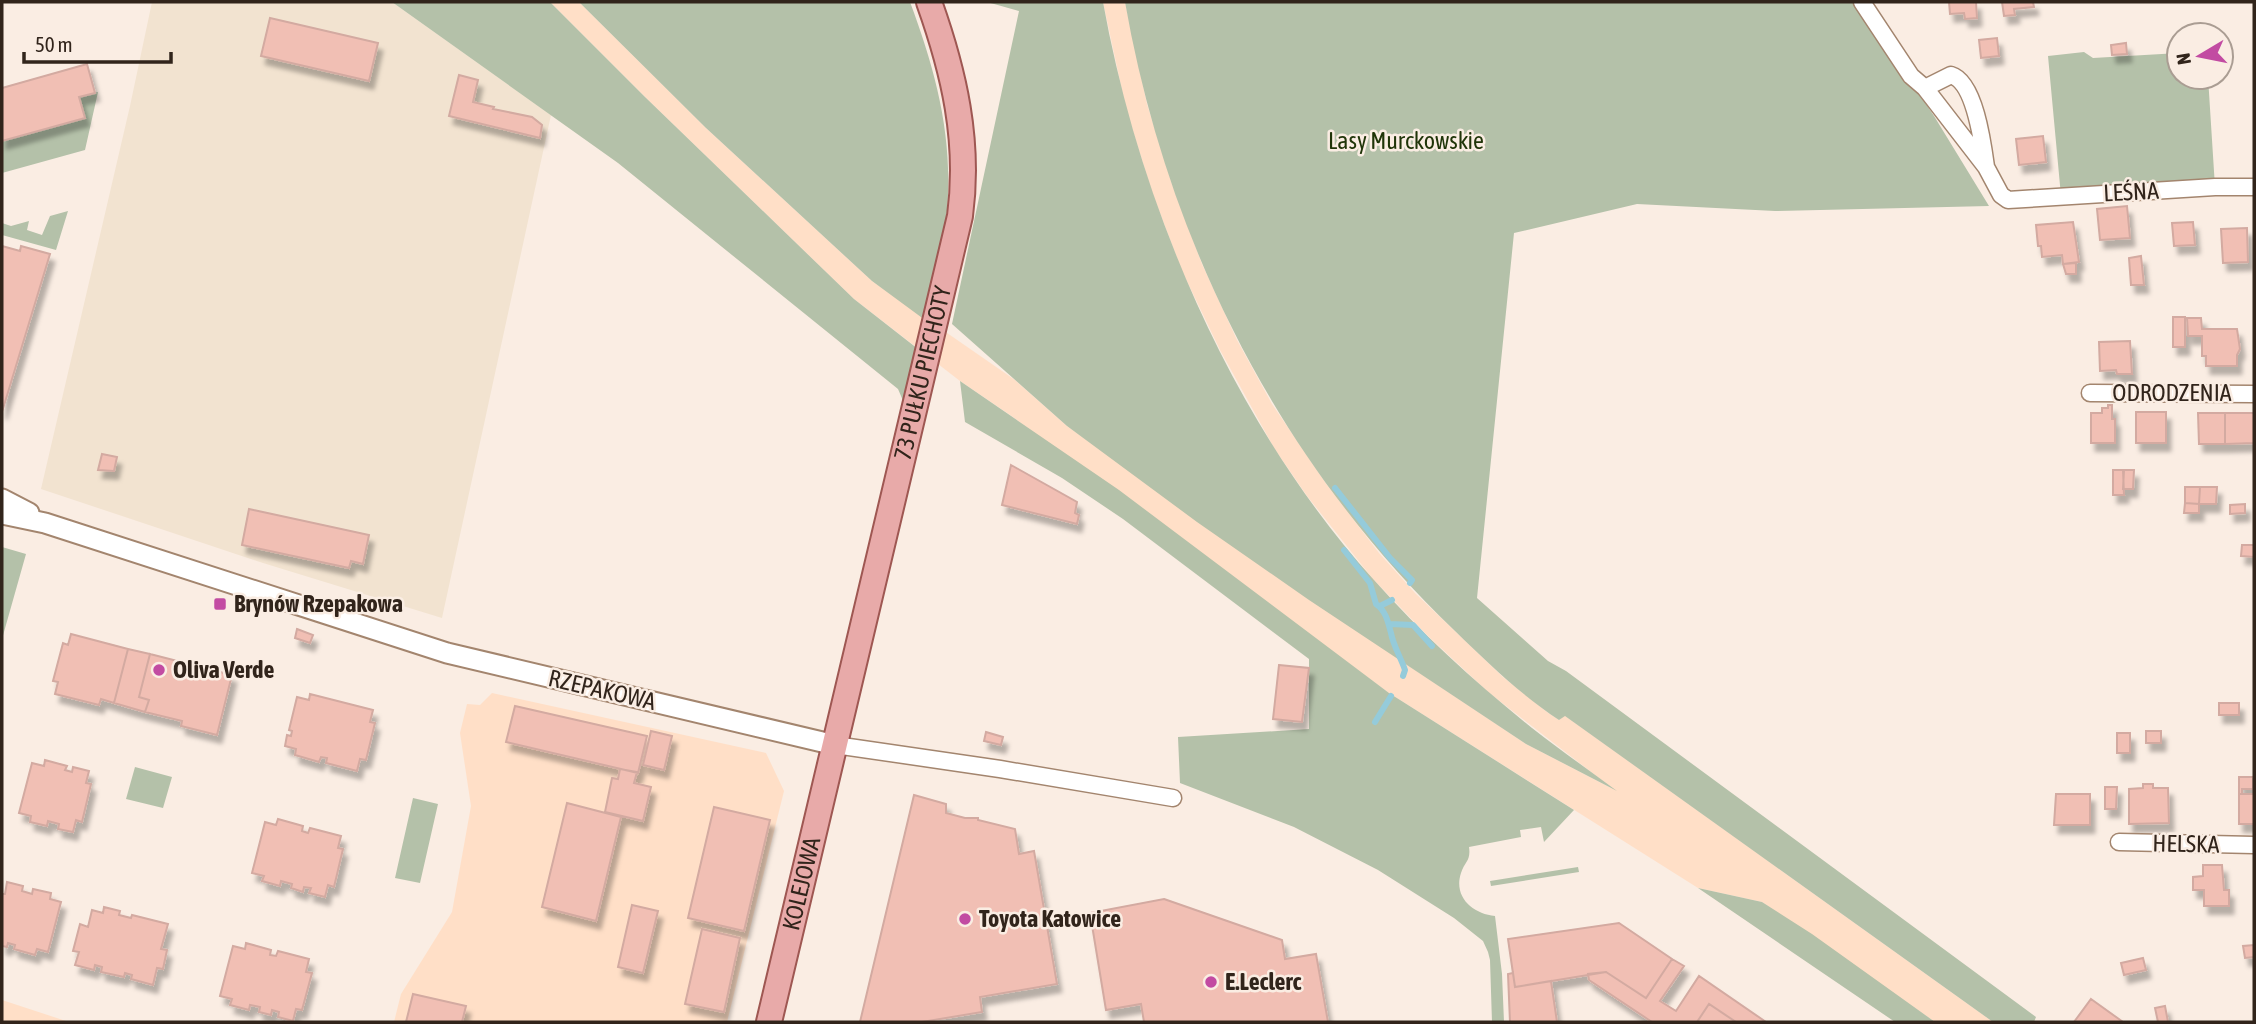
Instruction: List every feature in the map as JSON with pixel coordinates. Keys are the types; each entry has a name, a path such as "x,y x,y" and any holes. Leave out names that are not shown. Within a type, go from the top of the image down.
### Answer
{"main road":[{"name":"73 PUŁKU PIECHOTY","path":"835,745 960,216 965,181 960,111 947,50 929,2"},
{"name":"KOLEJOWA","path":"769,1022 835,745"}],"street":[{"path":"1862,2 1912,76 1925,88 1986,167"},
{"path":"1925,88 1951,75 1965,86 1982,139 1986,167"},
{"name":"LEŚNA","path":"1986,167 1998,192 2008,200 2254,187"},
{"name":"ODRODZENIA","path":"2090,393 2254,394"},
{"name":"RZEPAKOWA","path":"2,499 45,523"},
{"name":"RZEPAKOWA","path":"2,514 45,523 447,653 835,745 1173,798"},
{"name":"HELSKA","path":"2119,842 2254,845"}],"shaded area":[{"path":"152,2 392,2 551,115 442,618 263,563 41,489"},
{"path":"550,2 579,2 706,128 872,281 1015,380 1067,426 1336,617 1526,744 1613,789 1488,692 1426,634 1373,579 1307,496 1274,448 1220,350 1182,271 1152,192 1126,109 1103,2 1125,2 1147,104 1172,184 1202,264 1237,340 1272,404 1327,485 1379,553 1415,593 1503,677 1547,712 1559,720 1564,715 1993,1022 1935,1022 1762,902 1698,888 1389,693 960,381 854,299"},
{"path":"492,693 766,753 784,791 727,1022 394,1022 401,994 452,912 471,806 460,733 467,704 480,705"},
{"path":"2,1000 69,1022 2,1022"}],"green space":[{"path":"392,2 550,2 854,299 918,349 904,403 898,389 618,163"},
{"path":"579,2 910,2 936,82 948,164 946,221 925,320 872,281 706,128"},
{"path":"987,2 1103,2 1119,79 1141,157 1168,234 1199,309 1236,383 1277,453 1323,519 1411,620 1511,711 1617,791 1526,744 1197,522 1067,426 952,324 1019,11"},
{"name":"Lasy Murckowskie","path":"1125,2 1858,2 1934,116 1989,206 1775,211 1637,204 1514,233 1477,598 1548,661 1566,671 2036,1017 2034,1022 1993,1022 1565,716 1559,720 1518,689 1480,655 1392,566 1335,495 1284,421 1240,343 1201,262 1170,177 1144,91"},
{"path":"2084,52 2093,58 2165,54 2165,91 2209,91 2215,187 2061,196 2048,56"},
{"path":"98,92 85,150 2,173 2,141 85,118 79,97"},
{"path":"68,211 56,250 2,235 2,223 11,226 29,221 27,230 42,235 50,216"},
{"path":"960,381 1119,490 1389,693 1574,810 1544,842 1541,827 1520,830 1521,837 1469,847 1459,882 1460,890 1462,897 1472,908 1495,916 1504,1022 1492,1022 1490,960 1483,941 1454,918 1378,870 1294,827 1180,783 1178,737 1309,729 1309,659 1123,519 1062,478 965,422"},
{"path":"2,547 26,554 2,639"},
{"path":"135,767 172,777 163,808 126,799"},
{"path":"413,798 438,804 420,883 395,878"},
{"path":"1578,867 1579,872 1491,886 1490,881"},
{"path":"1698,888 1762,902 1812,934 1935,1022 1895,1022"}],"building":[{"path":"1949,2 1976,2 1977,18 1965,19 1964,13 1950,14"},
{"path":"2002,2 2033,2 2034,7 2014,9 2015,15 2004,16"},
{"path":"270,18 378,43 369,81 261,56"},
{"path":"1997,38 1999,56 1981,58 1979,40"},
{"path":"2126,43 2127,54 2112,55 2111,45"},
{"path":"87,64 95,93 79,97 85,118 2,141 2,88"},
{"path":"459,75 478,80 473,102 532,117 542,125 540,138 449,116"},
{"path":"2043,136 2046,162 2019,165 2016,139"},
{"path":"2127,206 2130,238 2100,240 2097,209"},
{"path":"2073,222 2079,262 2063,264 2062,255 2042,257 2036,225"},
{"path":"2193,222 2195,245 2174,246 2172,223"},
{"path":"2247,228 2248,262 2223,263 2221,229"},
{"path":"2,246 20,251 21,246 50,254 2,412"},
{"path":"2141,256 2144,285 2131,285 2129,258"},
{"path":"2076,263 2076,274 2066,274 2063,264"},
{"path":"2173,317 2185,317 2185,347 2173,347"},
{"path":"2187,318 2201,318 2202,329 2237,329 2240,349 2237,366 2206,366 2206,356 2202,356 2202,336 2188,336"},
{"path":"2130,341 2132,374 2117,374 2116,370 2100,371 2099,342"},
{"path":"2108,405 2112,405 2112,419 2115,419 2115,443 2091,443 2091,413 2102,413 2102,408 2108,408"},
{"path":"2136,412 2166,412 2166,443 2136,443"},
{"path":"2198,413 2225,413 2225,444 2199,444"},
{"path":"2225,413 2254,413 2254,443 2225,444"},
{"path":"102,454 117,457 114,471 98,470"},
{"path":"1011,465 1077,502 1077,524 1002,505"},
{"path":"2113,470 2123,470 2124,495 2113,495"},
{"path":"2124,470 2134,470 2133,489 2123,489"},
{"path":"2185,487 2200,487 2199,504 2185,503"},
{"path":"2200,487 2217,487 2216,504 2199,504"},
{"path":"2185,503 2199,504 2199,513 2184,513"},
{"path":"2245,504 2245,513 2230,514 2230,505"},
{"path":"249,509 369,535 363,564 351,561 349,568 242,545"},
{"path":"2242,545 2254,545 2254,557 2241,556"},
{"path":"297,629 313,635 310,643 295,638"},
{"path":"71,634 128,649 114,703 101,699 99,705 55,694 58,682 53,681 63,643 68,645"},
{"path":"128,649 150,654 139,697 149,700 145,712 114,703"},
{"path":"150,654 232,675 217,735 181,726 182,721 145,712 149,700 139,697"},
{"path":"1279,665 1309,668 1302,722 1273,719"},
{"path":"310,694 373,710 370,722 375,723 366,760 360,759 357,771 326,763 327,758 321,757 319,762 295,755 296,749 285,746 287,735 291,736 292,731 289,730 297,697 309,700"},
{"path":"2219,703 2239,703 2239,715 2219,715"},
{"path":"515,706 647,736 638,773 506,742"},
{"path":"651,731 672,736 664,770 643,765"},
{"path":"2146,731 2161,731 2161,743 2146,743"},
{"path":"986,732 1003,737 1001,745 984,741"},
{"path":"2117,733 2130,733 2130,753 2117,753"},
{"path":"45,760 67,766 65,770 72,772 73,767 89,771 86,783 91,784 82,822 76,820 73,832 58,829 59,824 48,821 47,826 30,822 31,816 19,813 32,763 44,766"},
{"path":"620,769 637,772 634,783 651,787 643,821 605,812 612,778 618,779"},
{"path":"2239,777 2253,777 2253,789 2242,789 2242,794 2239,794"},
{"path":"2143,784 2153,784 2153,788 2168,788 2169,823 2129,824 2129,789 2143,788"},
{"path":"2105,787 2117,787 2116,809 2105,809"},
{"path":"2056,794 2090,794 2090,825 2054,825"},
{"path":"2239,794 2254,794 2254,824 2239,824"},
{"name":"Toyota Katowice","path":"914,795 946,804 946,813 978,818 1015,829 1019,854 1034,851 1057,984 980,997 982,1012 922,1022 860,1022"},
{"path":"567,803 621,817 596,921 542,907"},
{"path":"714,807 770,820 744,931 688,918"},
{"path":"278,819 303,826 302,831 308,833 310,828 341,836 338,848 343,849 334,887 328,885 325,897 309,893 311,888 304,887 303,892 291,888 292,884 281,881 280,886 262,881 264,876 252,873 265,822 276,825"},
{"path":"2203,865 2222,865 2224,890 2229,890 2229,906 2204,906 2204,890 2193,890 2193,877 2203,876"},
{"path":"7,882 23,886 22,891 32,894 33,889 51,893 50,899 61,902 48,952 37,949 35,955 14,949 15,945 8,943 7,947 2,946 2,894 5,894"},
{"name":"E.Leclerc","path":"1164,899 1282,940 1285,959 1316,954 1328,1022 1144,1022 1141,1004 1106,1010 1090,913"},
{"path":"632,905 658,911 643,973 618,967"},
{"path":"104,907 120,911 119,915 131,918 132,915 168,924 161,949 167,950 163,969 157,968 153,985 131,979 132,975 125,973 124,977 101,972 102,967 95,965 94,970 75,965 79,952 73,951 80,924 88,927 92,910 103,913"},
{"path":"1619,923 1672,959 1646,998 1606,972 1515,987 1508,939"},
{"path":"702,929 740,938 724,1012 685,1004"},
{"path":"246,943 271,950 270,955 276,956 278,951 309,959 306,972 312,973 302,1010 296,1009 293,1021 278,1017 279,1012 272,1010 271,1015 259,1012 260,1007 250,1005 249,1010 230,1005 232,999 220,996 233,946 245,949"},
{"path":"2254,945 2254,957 2245,958 2243,946"},
{"path":"2143,958 2146,970 2124,975 2121,963"},
{"path":"1672,959 1684,966 1660,1001 1676,1011 1699,976 1766,1022 1736,1022 1709,1004 1697,1022 1652,1022 1589,980 1588,974 1606,972 1646,998"},
{"path":"1513,973 1515,987 1551,981 1557,1022 1510,1022 1508,974"},
{"path":"413,994 466,1006 462,1022 406,1022"},
{"path":"2091,999 2123,1022 2074,1022"},
{"path":"1709,1004 1736,1022 1697,1022"},
{"path":"2165,1006 2168,1022 2158,1022 2155,1008"}],"waterway":[{"path":"1335,488 1390,558 1412,580 1410,583"},
{"path":"1344,550 1370,583 1376,604 1386,617 1405,670 1403,676"},
{"path":"1380,606 1392,600"},
{"path":"1390,624 1413,625 1432,646"},
{"path":"1375,722 1391,696"}],"place":[{"name":"Brynów Rzepakowa","path":"220,604"},
{"name":"Oliva Verde","path":"159,670"},
{"name":"Toyota Katowice","path":"965,919"},
{"name":"E.Leclerc","path":"1211,982"}]}
